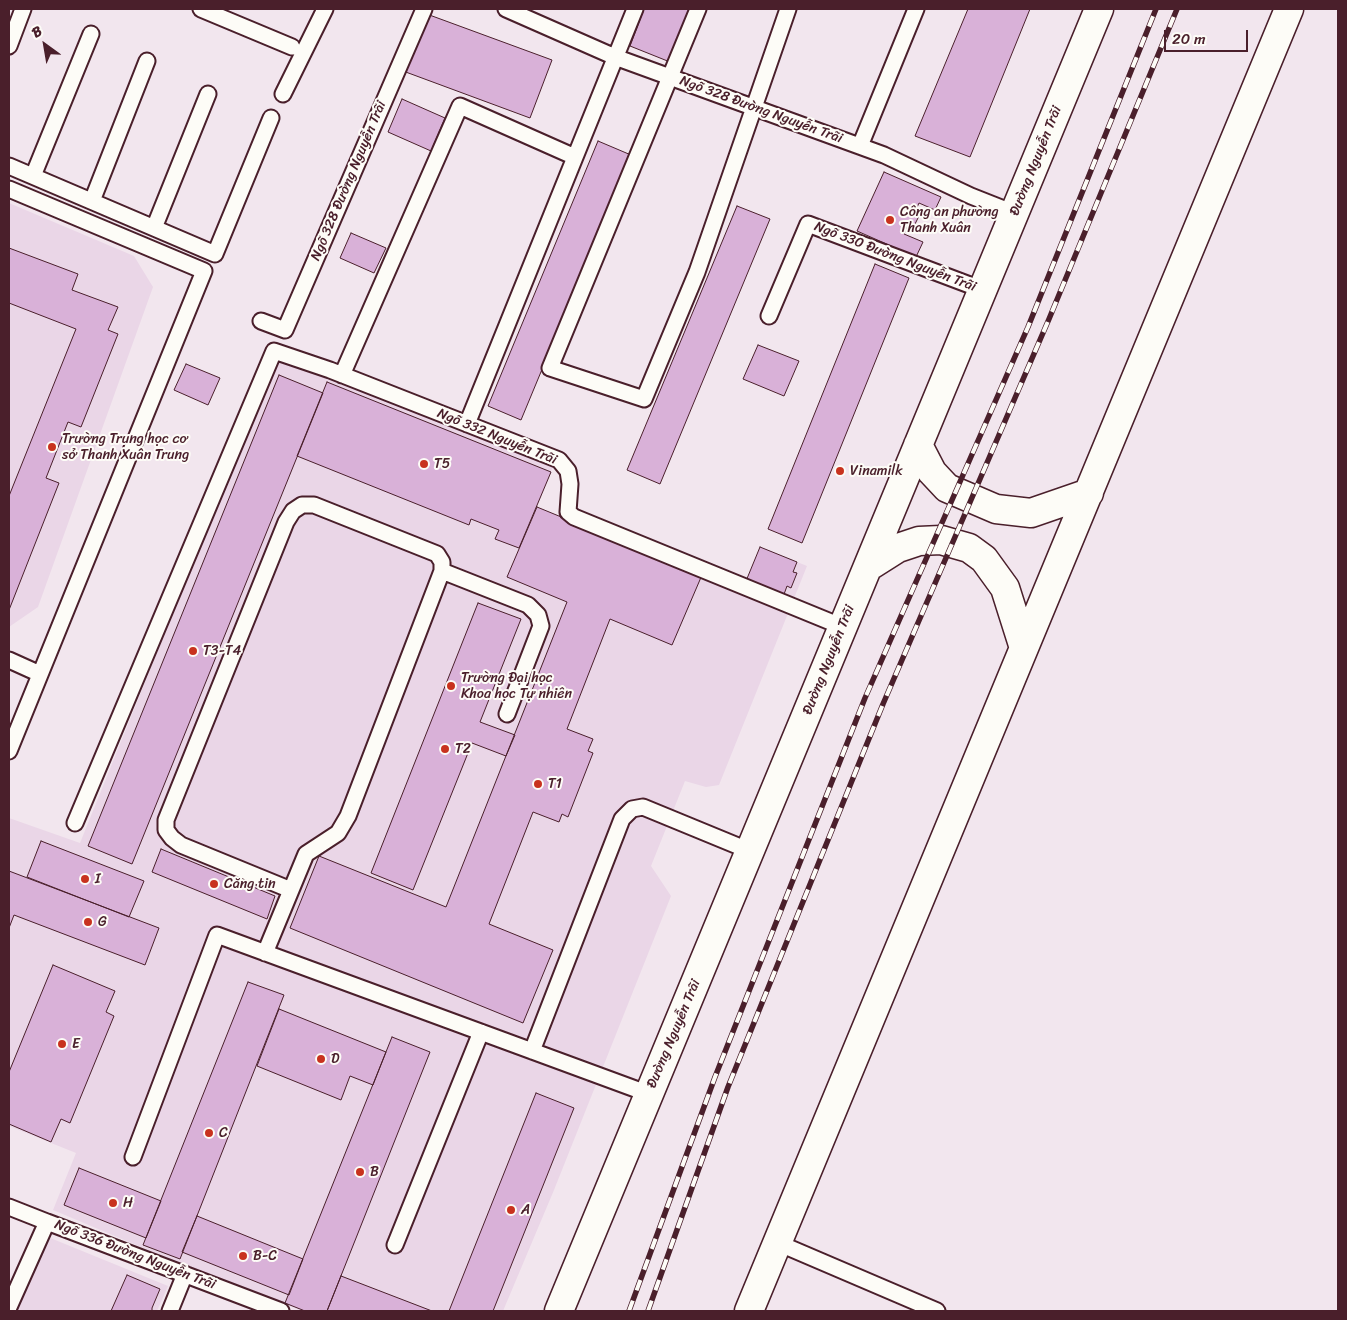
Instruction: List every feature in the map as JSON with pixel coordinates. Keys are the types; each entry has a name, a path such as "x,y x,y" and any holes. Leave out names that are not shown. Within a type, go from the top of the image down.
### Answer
{"main road":[{"name":"Đường Nguyễn Trãi","path":"559,1311 1099,9"},
{"path":"750,1311 1289,9"},
{"path":"918,445 932,472 947,488 996,509 1031,513 1089,493"},
{"path":"868,566 898,548 919,541 941,540 969,548 984,559 1005,588 1024,648"}],"lane":[{"path":"9,46 23,9"},
{"path":"201,9 292,47"},
{"path":"282,94 325,9"},
{"name":"Ngõ 328 Đường Nguyễn Trãi","path":"261,321 285,330 424,9"},
{"name":"Ngõ 328 Đường Nguyễn Trãi","path":"506,9 615,57 860,146 1014,213"},
{"path":"467,424 635,9"},
{"path":"698,9 550,368 644,399 696,272 788,9"},
{"path":"860,146 916,9"},
{"path":"33,176 91,34"},
{"path":"92,201 147,61"},
{"path":"154,228 208,94"},
{"path":"342,375 460,106 575,158"},
{"path":"9,166 215,254 271,118"},
{"path":"9,190 204,271 9,752"},
{"name":"Ngõ 330 Đường Nguyễn Trãi","path":"769,316 808,224 983,290"},
{"name":"Ngõ 332 Nguyễn Trãi","path":"75,823 274,351 342,375 559,460 568,471 570,484 568,512 574,518 843,627"},
{"path":"265,953 306,854 338,833 348,816 442,571 442,562 436,554 314,505 302,505 293,511 286,522 166,820 166,830 172,838 181,844 291,890"},
{"path":"442,571 528,605 538,615 541,626 507,714"},
{"path":"9,660 40,674"},
{"path":"532,1051 622,819 632,809 643,807 750,850"},
{"path":"133,1157 217,935 649,1094"},
{"path":"395,1246 481,1032"},
{"path":"9,1206 47,1222"},
{"name":"Ngõ 336 Đường Nguyễn Trãi","path":"9,1307 15,1276 47,1222 281,1311"},
{"path":"778,1243 937,1311"},
{"path":"170,1311 185,1274"}],"shaded area":[{"name":"Trường Trung học cơ sở Thanh Xuân Trung","path":"9,203 134,256 153,287 38,607 9,627"},
{"path":"278,353 554,464 537,507 702,575 746,581 760,547 807,566 719,785 706,787 685,781 651,866 671,896 554,1190 503,1311 302,1311 179,1263 53,1210 76,1153 9,1126 9,818 80,843"},
{"path":"43,1235 168,1286 157,1311 12,1311"}],"building":[{"path":"644,9 690,9 670,62 630,46"},
{"path":"968,9 1030,9 970,157 915,136"},
{"path":"424,13 552,60 530,118 403,71"},
{"path":"402,99 445,118 431,151 388,132"},
{"path":"598,141 631,155 521,420 488,406"},
{"name":"Công an phường Thanh Xuân","path":"884,172 941,197 935,210 919,203 915,212 920,214 913,228 908,225 904,234 923,242 916,257 857,231"},
{"path":"737,206 770,219 660,484 627,470"},
{"path":"351,233 386,248 374,273 340,258"},
{"path":"9,248 78,274 72,290 118,307 108,330 118,334 81,427 68,422 46,478 59,483 9,610 9,496 76,329 9,303"},
{"path":"875,264 909,278 802,543 768,529"},
{"path":"758,345 799,361 784,396 743,379"},
{"path":"186,364 220,378 208,405 174,390"},
{"name":"T3-T4","path":"279,375 323,393 132,864 88,846"},
{"name":"T5","path":"327,382 551,472 519,548 495,539 499,530 471,519 469,525 297,456"},
{"name":"T1","path":"537,507 702,575 672,645 610,619 567,729 593,739 588,751 593,753 568,817 562,814 559,822 533,812 489,924 553,950 523,1023 290,928 319,856 446,907 567,602 507,577"},
{"path":"760,547 797,562 793,572 797,573 791,588 787,586 783,597 746,581"},
{"name":"T2","path":"478,603 521,619 480,722 515,735 506,756 472,743 413,890 371,873"},
{"name":"I","path":"41,841 144,881 129,917 27,877"},
{"name":"Căng tin","path":"161,849 275,896 267,919 152,872"},
{"name":"G","path":"9,871 159,928 145,965 14,915 9,928"},
{"name":"E","path":"53,965 115,991 106,1012 114,1016 70,1123 61,1119 51,1142 9,1124 9,1072"},
{"name":"C","path":"248,982 284,995 180,1259 143,1245"},
{"name":"D","path":"279,1009 386,1052 373,1085 350,1076 341,1100 257,1066"},
{"name":"B","path":"392,1037 430,1052 327,1311 305,1311 285,1303"},
{"name":"A","path":"536,1093 574,1108 493,1311 449,1311"},
{"name":"H","path":"79,1168 161,1201 146,1238 64,1205"},
{"name":"B-C","path":"197,1216 303,1259 289,1295 182,1252"},
{"path":"127,1275 160,1289 152,1311 111,1311"},
{"path":"341,1276 432,1311 327,1311"}],"railway":[{"path":"629,1311 715,1077 865,698 1028,327 1156,9"},
{"path":"648,1311 728,1087 883,704 1049,319 1177,9"}],"place":[{"name":"Công an phường Thanh Xuân","path":"890,220"},
{"name":"Trường Trung học cơ sở Thanh Xuân Trung","path":"52,447"},
{"name":"T5","path":"424,464"},
{"name":"Vinamilk","path":"840,471"},
{"name":"T3-T4","path":"193,651"},
{"name":"Trường Đại học Khoa học Tự nhiên","path":"451,686"},
{"name":"T2","path":"445,749"},
{"name":"T1","path":"538,784"},
{"name":"I","path":"85,879"},
{"name":"Căng tin","path":"214,884"},
{"name":"G","path":"88,922"},
{"name":"E","path":"62,1044"},
{"name":"D","path":"321,1059"},
{"name":"C","path":"209,1133"},
{"name":"B","path":"360,1172"},
{"name":"H","path":"113,1203"},
{"name":"A","path":"511,1210"},
{"name":"B-C","path":"243,1256"}]}
